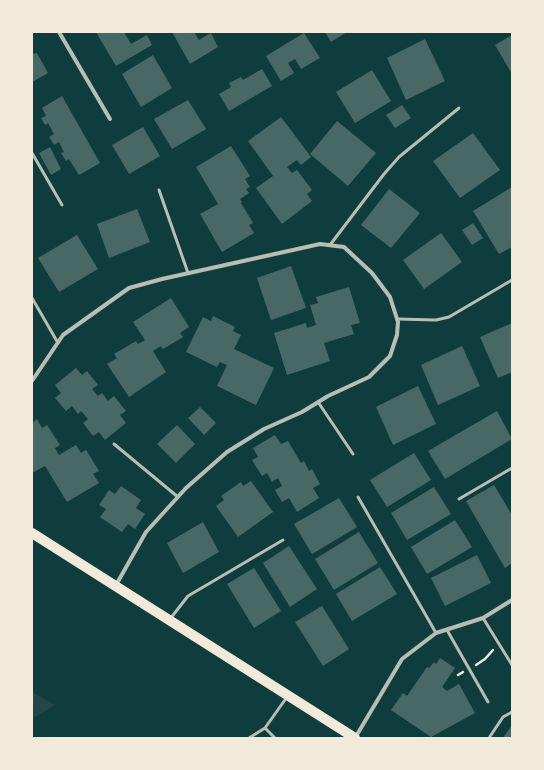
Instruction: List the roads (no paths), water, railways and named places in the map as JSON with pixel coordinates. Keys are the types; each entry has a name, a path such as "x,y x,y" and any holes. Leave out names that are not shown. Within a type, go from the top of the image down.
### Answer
{"main road":[{"path":"32,533 355,738"}],"street":[{"path":"59,32 110,119"},
{"path":"32,381 63,335 129,288 188,273 320,244 330,245 344,247 372,273 390,296 397,319 397,335 390,356 369,377 318,402 302,412 264,429 227,452 178,497 146,532 116,586"},
{"path":"355,738 402,659 436,633 484,618 512,600"}],"lane":[{"path":"330,245 384,174 399,157 459,108"},
{"path":"32,153 62,205"},
{"path":"159,190 188,273"},
{"path":"397,319 436,320 449,317 512,280"},
{"path":"32,298 58,343"},
{"path":"318,402 353,454"},
{"path":"114,444 178,497"},
{"path":"459,499 512,468"},
{"path":"358,497 436,633"},
{"path":"169,620 188,596 283,540"},
{"path":"484,618 512,664"},
{"path":"447,630 488,702"},
{"path":"249,738 265,728 288,696"},
{"path":"490,738 503,717 512,712"},
{"path":"265,728 275,738"}]}
